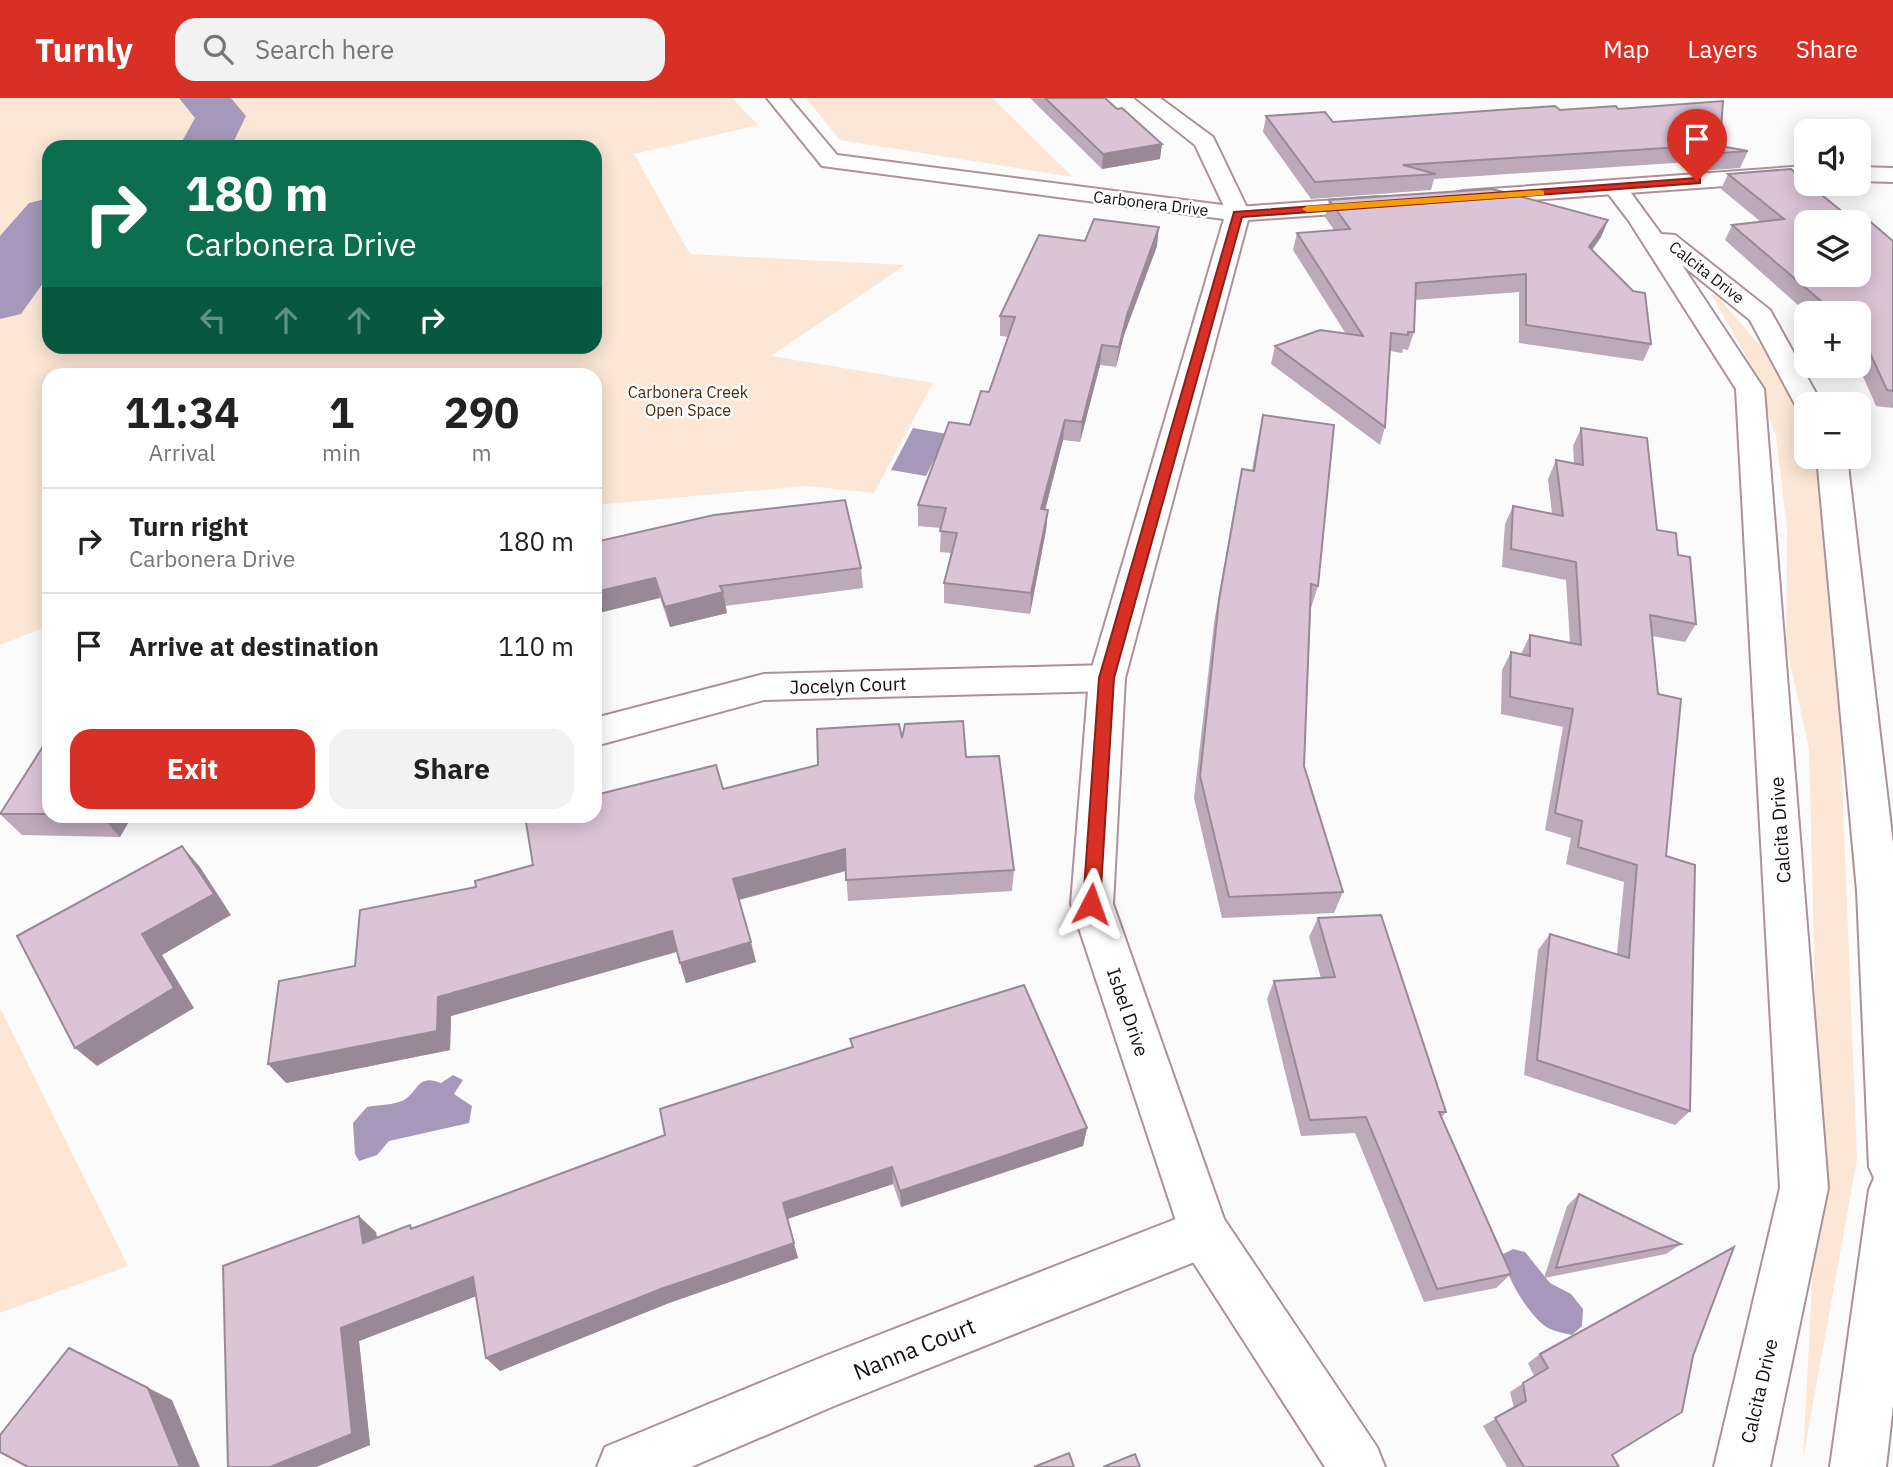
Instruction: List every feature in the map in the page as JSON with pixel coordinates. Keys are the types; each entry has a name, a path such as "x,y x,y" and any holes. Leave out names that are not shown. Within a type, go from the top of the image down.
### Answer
{"street":[{"name":"Carbonera Drive","path":"778,98 830,161 1238,214 1405,202"},
{"path":"1147,98 1205,142 1238,214"},
{"path":"1447,199 1794,174"},
{"path":"1871,174 1893,175"},
{"name":"Calcita Drive","path":"1615,187 1639,219 1750,389 1804,1188 1742,1467"},
{"name":"Isbel Drive","path":"1238,214 1107,678 1091,904 1204,1233 1357,1467"},
{"name":"Calcita Drive","path":"1639,219 1761,316 1802,392"},
{"path":"1833,469 1885,893 1893,1167"},
{"name":"Jocelyn Court","path":"602,730 764,687 1107,678"},
{"path":"1858,1467 1893,1190"},
{"name":"Nanna Court","path":"625,1467 825,1383 1204,1233"}],"green space":[{"name":"Carbonera Creek Open Space","path":"0,98 732,98 758,125 634,154 690,254 905,265 771,356 933,383 874,493 807,486 602,504 602,368 42,368 42,629 0,645"},
{"path":"806,98 992,98 1073,177 840,140"},
{"path":"1711,294 1718,297 1763,349 1794,407 1794,469 1817,469 1836,626 1857,1159 1803,1459 1819,1147 1809,748 1786,645 1787,529 1776,436 1745,354"},
{"path":"0,1008 128,1266 0,1313"}],"shaded area":[{"path":"913,428 947,434 926,476 891,470"},
{"path":"453,1075 463,1080 454,1094 472,1106 469,1123 389,1141 377,1155 359,1161 355,1154 353,1123 367,1107 402,1101 422,1082 427,1080 441,1083"},
{"path":"1513,1249 1525,1252 1550,1283 1571,1294 1583,1309 1582,1326 1572,1335 1550,1329 1527,1307 1513,1285 1505,1263 1503,1254"}],"building":[{"path":"1045,98 1105,98 1117,109 1122,108 1162,144 1103,154"},
{"path":"1723,101 1720,144 1715,145 1748,151 1707,154 1696,146 1403,165 1436,174 1315,182 1266,116 1325,112 1333,122 1555,106 1560,110 1616,106 1618,109"},
{"path":"1791,169 1794,172 1794,196 1823,196 1840,210 1794,210 1794,278 1732,225 1784,219 1728,174"},
{"path":"1492,189 1608,220 1589,247 1633,291 1645,293 1651,344 1526,325 1526,274 1416,283 1414,332 1408,332 1408,335 1391,333 1385,427 1275,346 1320,330 1363,336 1297,233 1350,229 1329,200"},
{"path":"1094,219 1159,227 1127,315 1119,347 1102,345 1082,422 1065,420 1041,509 1048,510 1031,593 944,583 957,533 940,531 946,508 918,505 949,422 970,425 981,391 989,392 1015,317 1000,316 1039,235 1085,241"},
{"path":"1871,222 1893,241 1893,391 1887,390 1871,355 1871,301 1821,301 1805,287 1871,287"},
{"path":"1263,415 1334,425 1318,586 1311,584 1304,766 1343,892 1229,897 1200,776 1219,600 1242,469 1254,471"},
{"path":"1581,428 1647,438 1657,530 1676,533 1678,555 1690,557 1696,624 1650,615 1658,694 1681,699 1666,856 1695,865 1690,1111 1537,1060 1550,934 1629,958 1637,865 1578,847 1582,821 1555,813 1573,709 1510,697 1511,652 1530,656 1530,635 1581,645 1576,562 1511,549 1513,506 1563,516 1556,460 1583,465"},
{"path":"845,500 861,568 720,586 723,592 665,607 655,578 602,590 602,540 714,515"},
{"path":"963,721 966,757 999,756 1014,870 846,880 845,849 733,879 751,942 680,963 672,931 438,997 437,1031 268,1064 279,981 355,966 360,910 476,887 475,881 533,865 526,823 602,823 602,793 716,765 723,789 818,765 817,729 899,724 902,738 905,724"},
{"path":"42,748 42,814 0,814"},
{"path":"182,846 214,894 142,934 174,988 75,1048 17,936"},
{"path":"1381,915 1446,1112 1439,1112 1511,1274 1437,1289 1366,1117 1310,1120 1274,981 1335,977 1318,918"},
{"path":"1024,985 1087,1128 900,1191 892,1167 783,1203 794,1243 661,1289 486,1358 473,1277 341,1328 352,1434 270,1467 228,1467 223,1266 359,1216 363,1243 410,1225 411,1229 665,1135 660,1109 853,1047 850,1039"},
{"path":"1579,1194 1681,1244 1556,1268"},
{"path":"1734,1247 1693,1356 1682,1412 1612,1455 1619,1467 1524,1467 1495,1418 1526,1401 1523,1383 1548,1368 1540,1354"},
{"path":"69,1348 148,1388 180,1467 28,1467 0,1452 0,1435"},
{"path":"1069,1453 1074,1467 1034,1467"},
{"path":"1135,1454 1140,1467 1103,1467"}],"waterway":[{"path":"203,98 221,116 209,140"},
{"path":"0,301 13,286 27,262 19,250 42,223"}],"slow traffic":[{"path":"1307,209 1540,193"}],"route":[{"path":"1091,904 1107,678 1238,214 1697,181"}]}
